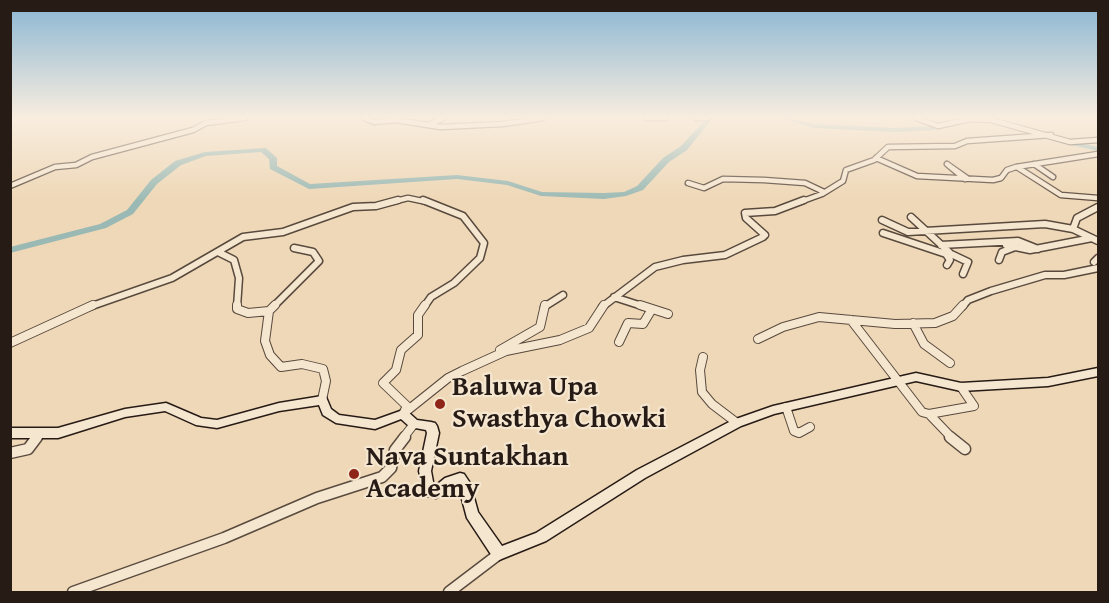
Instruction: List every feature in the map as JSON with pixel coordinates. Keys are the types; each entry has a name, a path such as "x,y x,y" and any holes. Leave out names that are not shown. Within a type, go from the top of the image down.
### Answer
{"street":[{"path":"10,186 55,167 76,165 92,157 133,146"},
{"path":"269,311 265,341 270,356 281,367 302,364 323,369 326,381 322,400 327,412 336,419 375,425 403,414 448,378 475,365 506,351 560,340 589,328 594,324 598,311 660,265 726,255 764,236 746,218 745,213 783,209 824,192 843,181 846,170 876,158 891,146"},
{"path":"876,158 913,175 996,179 1016,167 1098,154"},
{"path":"1034,164 1053,177"},
{"path":"1016,167 1061,195 1098,198"},
{"path":"688,183 704,188 723,179 764,180 805,183 824,192"},
{"path":"10,343 91,306 172,278 219,253 243,237 283,232 353,207 376,206 408,198 423,200 463,216 484,243 484,249 480,258 454,283 430,297 418,315 418,335 401,350 396,370 383,383 407,406 403,414"},
{"path":"1073,229 1077,218 1097,209"},
{"path":"911,216 948,254 950,260 947,265"},
{"path":"882,220 908,232 1036,224 1073,229 1095,240"},
{"path":"883,233 967,261 963,274"},
{"path":"998,243 1038,249 1095,240"},
{"path":"941,245 1018,241 1038,249"},
{"path":"965,244 973,251"},
{"path":"999,260 1002,252 1015,247"},
{"path":"219,253 232,259 239,278 237,309 248,314 269,311 319,261 313,252 294,248"},
{"path":"758,339 783,327 814,318 914,324 935,323 953,316 968,300 1037,277 1064,275 1097,262"},
{"path":"475,365 540,327 545,304 563,295"},
{"path":"614,297 668,314"},
{"path":"619,342 628,323 643,324 652,309"},
{"path":"851,320 922,412 929,414 974,406 961,387"},
{"path":"914,324 924,344 950,363"},
{"path":"703,357 700,370 702,392 737,423"},
{"path":"449,592 499,554 541,537 641,474 737,423 786,407 916,377 961,387 1048,382 1098,372"},
{"path":"10,433 58,434 125,413 166,406 200,422 217,424 279,407 322,400"},
{"path":"786,407 794,431 799,433 810,427"},
{"path":"403,414 414,424 430,426 433,433 425,471 428,491 436,493 449,482 460,478 464,483 472,514 499,554"},
{"path":"929,414 949,436 965,449"},
{"path":"73,592 224,538 317,498 382,477 391,468 395,450 414,424"},
{"path":"10,453 28,449 39,435"}],"waterway":[{"path":"10,250 103,226 130,212 154,182 178,163 205,154 263,150 273,158 273,167 309,187 457,177 508,183 541,194 604,196 626,194 640,188 666,160 686,146"},
{"path":"1086,146 1098,149"}],"place":[{"name":"Baluwa Upa Swasthya Chowki","path":"440,404"},
{"name":"Nava Suntakhan Academy","path":"354,474"}]}
